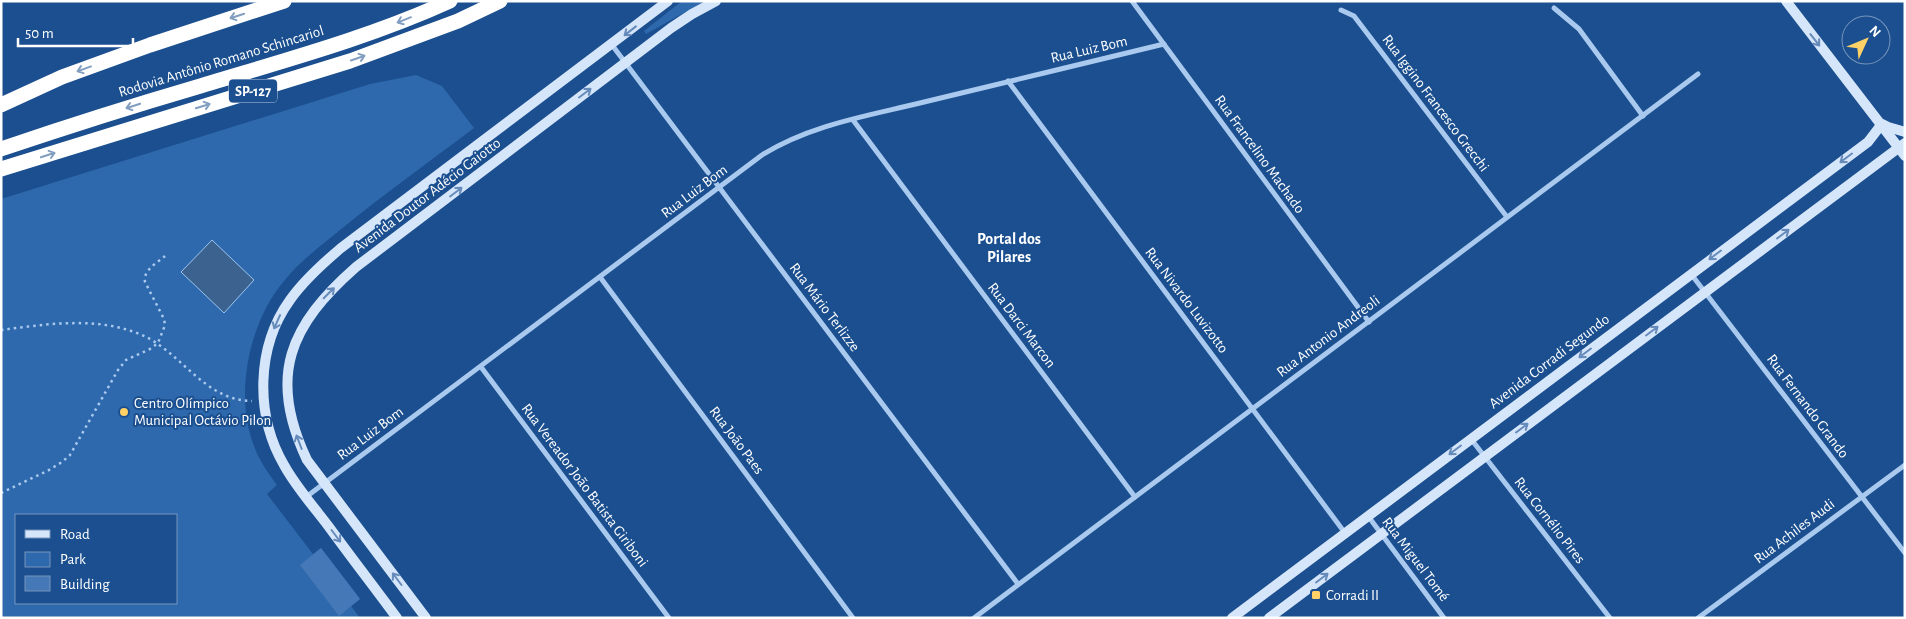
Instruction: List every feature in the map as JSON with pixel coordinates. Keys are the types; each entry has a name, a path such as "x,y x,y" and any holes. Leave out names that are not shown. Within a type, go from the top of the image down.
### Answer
{"highway":[{"path":"1,105 62,77 150,45 284,1"},
{"name":"Rodovia Antônio Romano Schincariol","path":"1,149 145,102 301,56 396,23 450,1"},
{"name":"SP-127","path":"1,170 350,61 458,21 500,1"}],"street":[{"name":"Avenida Doutor Adécio Gaiotto","path":"397,618 283,465 268,428 263,401 264,366 271,337 281,314 306,280 340,248 668,1"},
{"name":"Avenida Doutor Adécio Gaiotto","path":"426,618 307,460 292,423 287,394 288,369 295,345 310,314 324,297 356,268 671,28 716,1"},
{"name":"Rua Francelino Machado","path":"1132,1 1368,322"},
{"path":"1269,618 1705,292 1903,149 1880,124 1786,1"},
{"path":"1554,8 1579,29 1643,116"},
{"name":"Rua Iggino Francesco Grecchi","path":"1341,10 1354,16 1508,217"},
{"name":"Rua Luiz Bom","path":"306,497 762,155 784,142 801,134 854,120 1164,44"},
{"name":"Rua Mário Terlizze","path":"612,45 1018,584"},
{"name":"Rua Antonio Andreoli","path":"974,618 1698,74"},
{"name":"Rua Nivardo Luvizotto","path":"1008,81 1345,533"},
{"name":"Rua Darci Marcon","path":"854,120 1135,497"},
{"path":"1880,124 1905,132"},
{"name":"Avenida Corradi Segundo","path":"1237,616 1471,438 1868,142 1880,124"},
{"name":"Rua Fernando Grando","path":"1691,274 1905,552"},
{"name":"Rua João Paes","path":"600,278 853,618"},
{"name":"Rua Vereador João Batista Giriboni","path":"481,366 669,618"},
{"name":"Rua Cornélio Pires","path":"1471,438 1610,618"},
{"name":"Rua Achiles Audi","path":"1698,618 1905,465"},
{"name":"Rua Miguel Tomé","path":"1368,516 1444,618"}],"path":[{"path":"1,493 62,462 76,446 118,370 126,360 150,349 158,343 164,319 144,277 146,272 165,256"},
{"path":"1,330 49,324 99,324 125,328 158,343 191,373 216,391 237,400 263,401"}],"green space":[{"path":"682,1 705,1 646,34 644,31"},
{"name":"Centro Olímpico Municipal Octávio Pilon","path":"416,75 442,86 474,128 356,217 290,274 272,298 262,317 248,360 245,404 248,426 258,456 277,485 267,494 313,554 321,548 360,599 351,606 360,618 1,618 1,199 370,84"}],"shaded area":[{"path":"212,240 254,280 224,313 181,272"}],"building":[{"path":"321,548 360,599 339,616 300,565"}],"place":[{"name":"Centro Olímpico Municipal Octávio Pilon","path":"124,412"},
{"name":"Corradi II","path":"1316,595"}],"district":[{"name":"Portal dos Pilares","path":"1009,247"}]}
